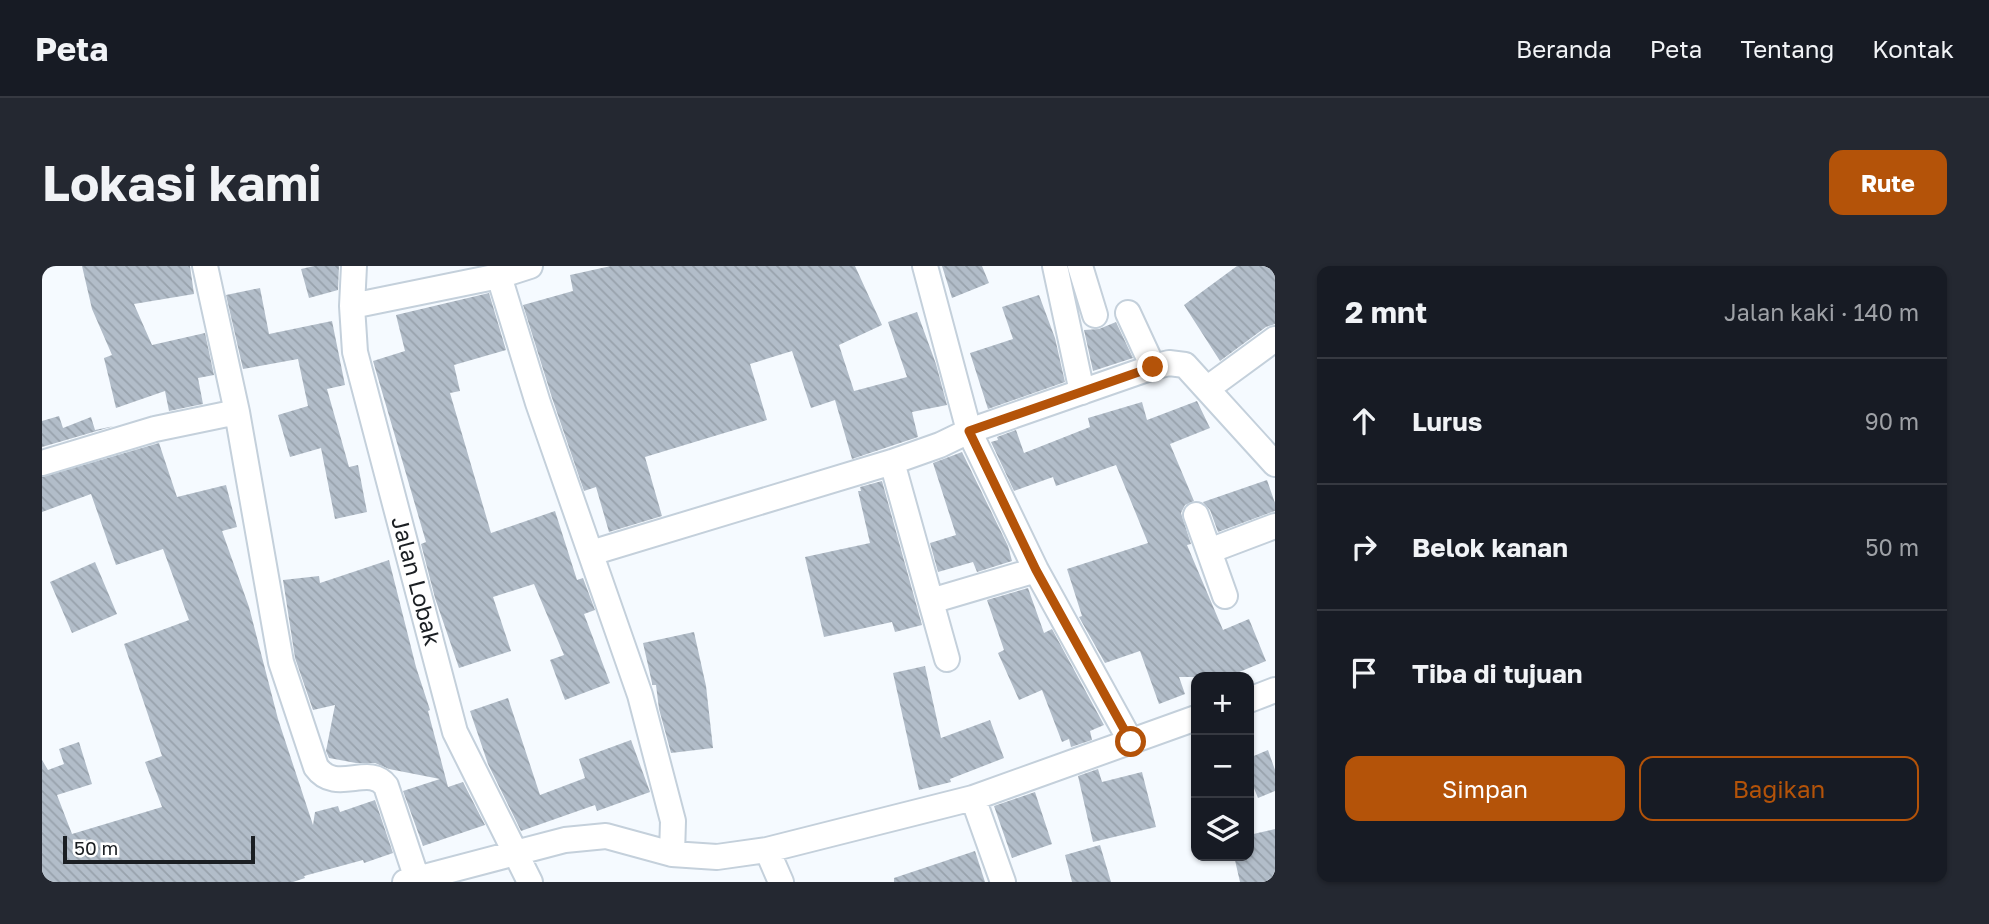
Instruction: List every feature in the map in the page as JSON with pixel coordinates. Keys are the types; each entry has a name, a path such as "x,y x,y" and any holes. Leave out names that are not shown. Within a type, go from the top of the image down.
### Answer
{"street":[{"path":"205,266 237,412 281,662 316,766 323,775 333,780 372,777 386,786 411,880 565,840 606,836 636,842 671,854 717,857 767,850 973,798 1191,720"},
{"name":"Jalan Lobak","path":"354,266 352,306 355,352 455,733 530,882"},
{"path":"352,306 499,276 530,266"},
{"path":"925,266 969,431 1036,570 1131,742"},
{"path":"1055,266 1082,392"},
{"path":"1080,266 1095,315"},
{"path":"499,276 538,403 640,695 673,821 671,854"},
{"path":"1128,313 1153,367"},
{"path":"1208,388 1275,339"},
{"path":"591,553 892,463 969,431 1170,363 1185,365 1275,464"},
{"path":"42,463 155,429 237,412"},
{"path":"892,463 947,659"},
{"path":"1196,515 1225,596"},
{"path":"1209,551 1275,526"},
{"path":"931,601 1036,570"},
{"path":"1254,698 1275,690"},
{"path":"973,798 1003,882"},
{"path":"767,850 781,882"}],"building":[{"path":"82,266 190,266 194,294 134,304 152,345 205,333 214,375 198,378 203,404 169,411 165,391 116,408 104,358 112,355 92,309"},
{"path":"339,266 338,290 309,298 301,269"},
{"path":"611,266 855,266 882,325 839,345 854,391 907,377 888,322 917,312 936,364 947,405 912,412 918,437 852,459 835,400 811,408 792,351 750,364 767,420 645,457 662,516 609,532 596,487 584,491 523,305 573,291 570,275"},
{"path":"942,266 982,266 989,283 952,298"},
{"path":"1237,266 1275,266 1275,324 1266,327 1220,361 1184,305"},
{"path":"260,288 269,334 332,321 345,385 327,389 349,467 358,465 367,512 335,519 321,448 290,457 278,415 308,406 298,359 243,369 226,295"},
{"path":"489,293 506,350 454,365 460,391 450,393 491,533 555,511 577,580 583,578 595,610 584,614 610,683 565,700 550,660 564,655 534,584 493,597 511,651 459,668 435,598 421,544 426,542 373,361 405,351 396,315"},
{"path":"1039,295 1055,338 1065,382 988,409 970,353 1013,339 1002,307"},
{"path":"1116,322 1133,358 1093,371 1084,330 1099,329"},
{"path":"1197,401 1210,428 1170,444 1194,501 1185,505 1181,513 1191,544 1187,545 1223,630 1249,619 1266,661 1239,672 1191,672 1191,677 1179,677 1185,694 1159,704 1140,651 1105,663 1079,617 1082,616 1067,569 1148,543 1116,465 1056,486 1053,477 1014,491 991,442 1016,430 1024,453 1090,427 1088,418 1142,402 1147,420"},
{"path":"59,416 63,428 91,417 95,430 114,426 42,447 42,421"},
{"path":"159,443 177,497 226,485 237,527 222,531 249,607 278,719 313,825 315,812 338,806 340,812 375,800 393,853 364,863 363,860 304,876 305,878 293,882 42,882 42,760 48,770 64,764 59,749 79,742 92,784 57,795 72,834 162,807 145,762 162,756 124,644 189,620 163,549 116,565 91,494 42,512 42,477"},
{"path":"962,452 1008,546 1012,561 977,572 973,562 938,572 930,543 956,535 933,463"},
{"path":"1267,480 1275,511 1218,532 1210,510 1203,502"},
{"path":"882,481 922,625 895,632 892,622 824,637 805,557 870,543 858,491 861,491 860,487"},
{"path":"389,560 448,787 463,782 485,825 423,846 403,791 440,779 389,769 375,763 329,758 326,751 335,705 313,710 295,658 283,580 319,576 320,583"},
{"path":"95,562 117,614 72,633 50,582"},
{"path":"1028,588 1044,633 1052,629 1104,725 1090,731 1092,740 1071,747 1069,739 1062,742 1042,690 1019,700 998,653 1004,650 987,600"},
{"path":"694,632 706,686 713,748 671,753 659,709 656,685 652,685 643,643"},
{"path":"925,666 941,738 990,720 1004,758 950,779 951,782 919,790 893,673"},
{"path":"508,698 540,795 585,778 579,759 631,740 650,792 597,811 595,805 521,831 488,764 470,711"},
{"path":"1268,750 1275,770 1275,791 1258,798 1254,788 1254,756"},
{"path":"1098,769 1102,782 1142,772 1156,827 1093,842 1078,776"},
{"path":"1035,792 1052,844 1012,858 994,806"},
{"path":"1275,829 1275,882 1240,882 1235,861 1254,861 1254,834"},
{"path":"1100,845 1111,882 1072,882 1065,855"},
{"path":"975,851 985,882 894,882 894,878"}],"route":[{"path":"1131,742 1036,570 969,431 1153,367"}]}
